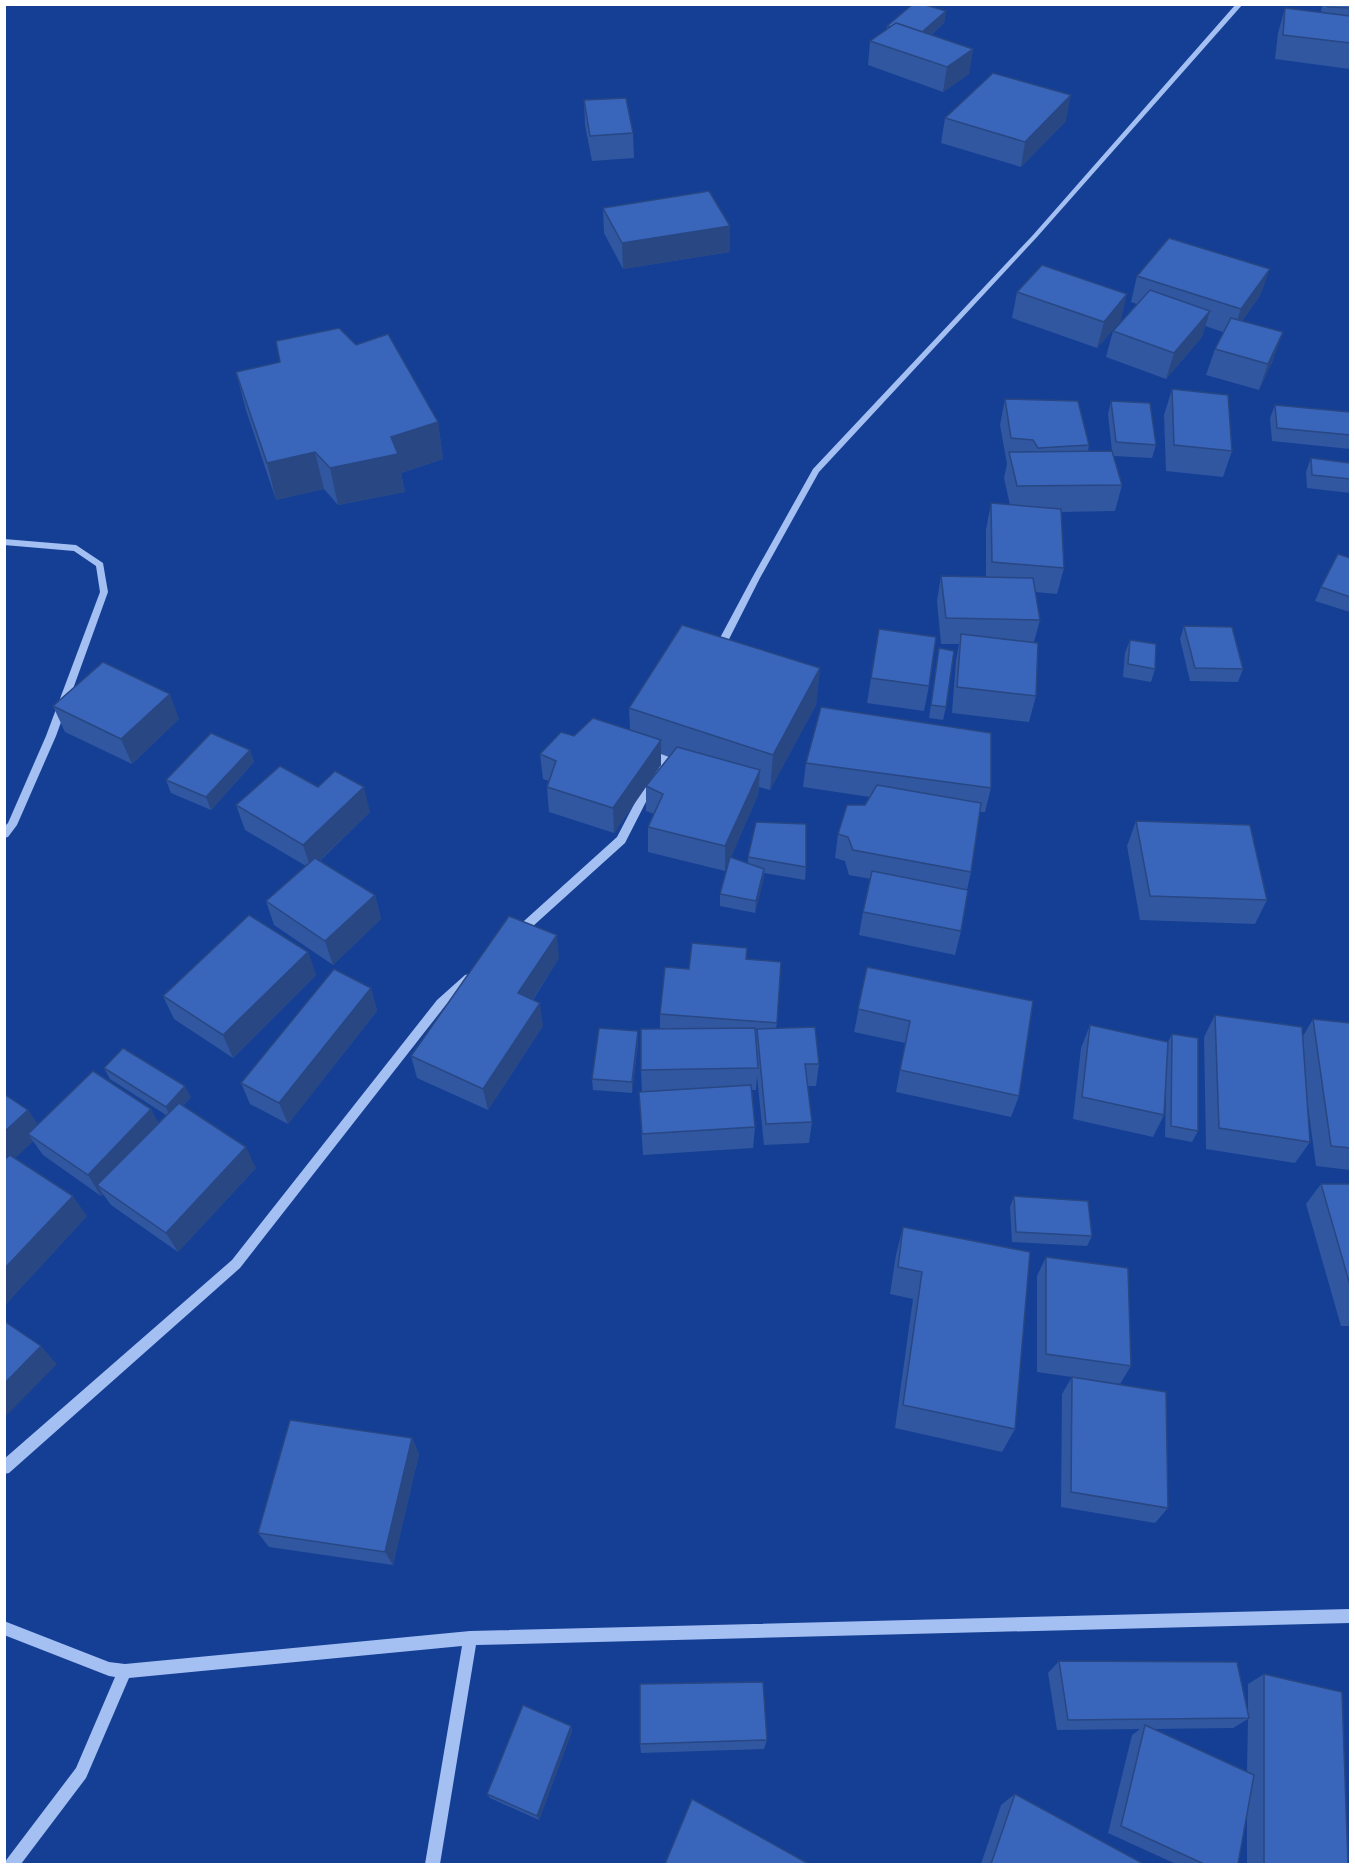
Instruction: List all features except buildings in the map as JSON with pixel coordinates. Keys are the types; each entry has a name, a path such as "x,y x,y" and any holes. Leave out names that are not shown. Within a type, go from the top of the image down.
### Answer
{"street":[{"path":"713,662 756,578 816,471 1035,236 1240,4"},
{"path":"4,542 76,548 100,565 104,592 51,736 12,825 4,834"},
{"path":"510,941 621,840 675,735"},
{"path":"4,1468 236,1264 441,1003 476,972"},
{"path":"4,1628 109,1669 125,1671 470,1638 1350,1616"},
{"path":"433,1864 470,1638"},
{"path":"12,1864 81,1773 125,1671"}]}
